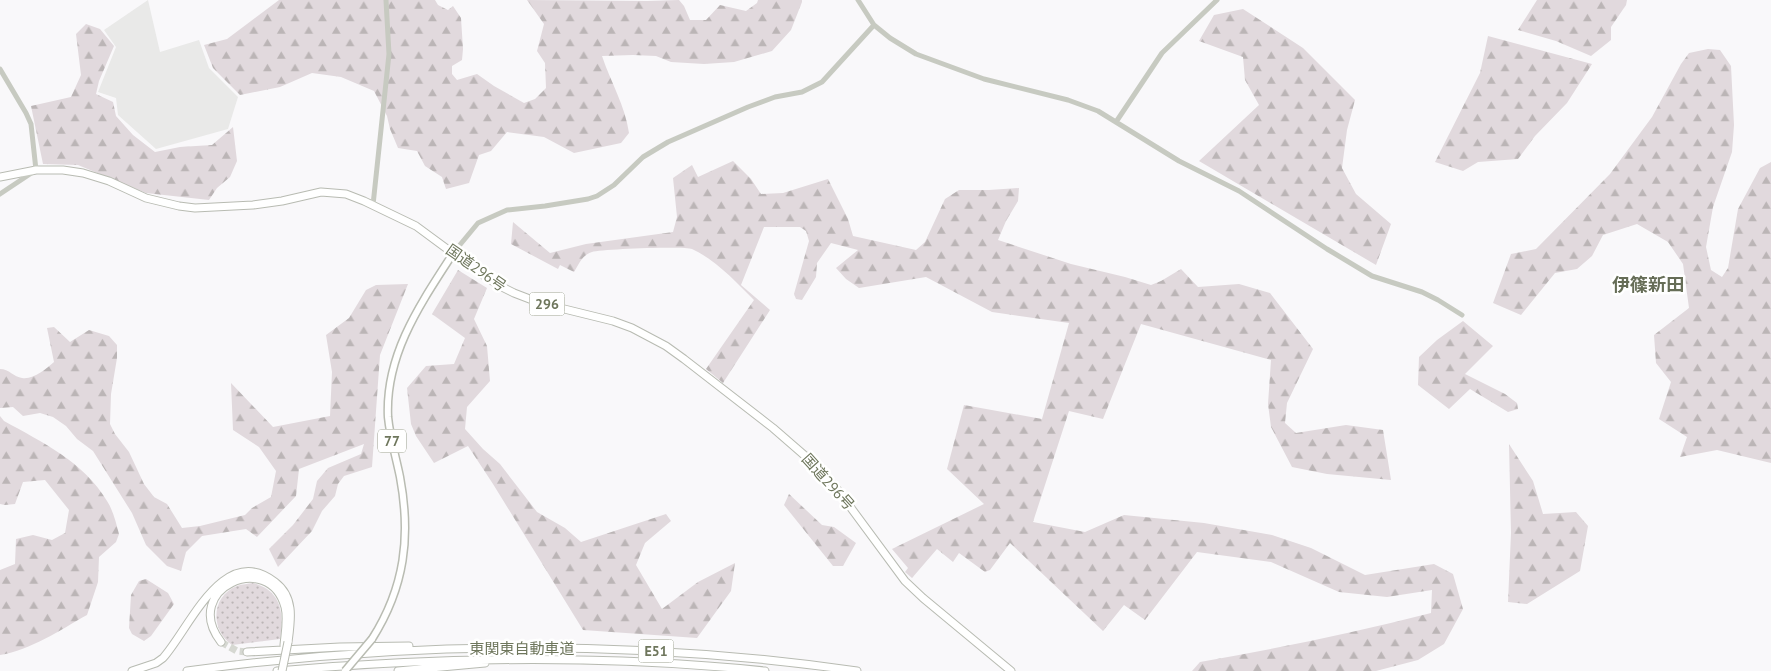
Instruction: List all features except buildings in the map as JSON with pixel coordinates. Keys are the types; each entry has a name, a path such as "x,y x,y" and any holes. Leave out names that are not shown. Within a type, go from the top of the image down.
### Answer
{"highway":[{"name":"国道296号","path":"0,177 36,170 63,170 83,173 109,181 146,198 184,207 252,205 282,201 321,192 346,194 416,226 454,252 484,276 514,294 632,328 666,346 684,359 773,428 811,461 837,489 902,578 923,598 1011,671"},
{"path":"132,671 156,664 163,658 214,588 230,576 250,572 263,575 280,586 289,601 292,615 279,671"},
{"path":"221,642 214,631 211,619 211,604 214,598 222,588 232,581 254,578 272,586 282,600 286,612 286,644"},
{"path":"247,652 340,647 408,646 454,649"},
{"name":"東関東自動車道","path":"187,671 321,656 454,649 536,648 651,650 710,654 777,660 857,671"},
{"path":"398,671 538,659"},
{"name":"東関東自動車道","path":"279,671 417,661 538,659 651,661 765,671"}],"main road":[{"name":"77","path":"345,671 372,639 381,624 396,587 403,563 406,538 404,499 387,404 391,372 400,345 422,302 454,252"}],"street":[{"path":"373,205 389,54 386,0"},
{"path":"858,0 874,25 903,46 923,56 984,79 1074,102 1098,111 1179,161 1239,191 1372,276 1422,292 1462,315"},
{"path":"1116,122 1162,53 1217,0"},
{"path":"454,252 478,223 507,210 544,206 597,196 614,185 643,157 668,142 748,106 775,97 802,92 817,85 822,82 874,25"},
{"path":"0,69 26,113 30,124 36,170 0,194"}],"shaded area":[{"path":"148,0 160,52 199,40 209,68 238,97 228,129 156,149 118,115 116,98 98,92 116,47 104,30"}],"green space":[{"path":"279,0 435,0 438,5 448,10 453,6 461,18 463,49 462,60 452,66 452,74 457,80 477,74 524,103 535,99 546,88 545,63 537,51 544,24 527,0 679,0 690,20 706,20 720,5 746,11 757,3 758,0 802,0 802,2 791,30 772,51 734,62 704,64 671,62 656,56 602,56 627,123 629,133 621,143 574,153 544,137 507,132 491,151 479,155 469,183 446,189 442,177 425,166 417,151 398,148 387,116 374,91 341,77 312,73 280,87 240,95 213,68 204,45 227,39"},
{"path":"1537,0 1627,0 1626,5 1611,27 1611,40 1591,56 1556,41 1518,30"},
{"path":"1243,9 1303,48 1355,100 1347,130 1342,168 1356,194 1391,224 1376,265 1199,161 1259,105 1245,80 1243,57 1199,41 1214,15"},
{"path":"86,24 100,29 114,46 99,81 96,94 113,102 116,116 133,135 155,152 180,147 212,145 233,127 237,161 230,177 217,188 209,200 146,193 78,165 43,164 31,106 71,97 81,75 76,34"},
{"path":"1488,36 1592,64 1567,103 1535,136 1518,159 1478,162 1463,171 1435,162 1480,73"},
{"path":"1708,49 1720,50 1731,66 1734,125 1732,152 1713,207 1706,247 1711,270 1722,277 1728,268 1738,209 1760,168 1771,162 1771,463 1717,450 1680,457 1687,437 1659,419 1671,382 1656,363 1654,335 1689,308 1683,264 1668,242 1637,224 1603,235 1592,256 1577,269 1555,273 1521,315 1493,303 1511,254 1536,249 1610,174 1652,117 1689,53"},
{"path":"733,161 751,179 761,194 783,193 828,179 848,219 853,236 916,250 925,242 945,199 959,190 1019,188 1018,201 1006,221 998,240 1071,264 1151,285 1181,269 1198,287 1239,284 1270,293 1313,349 1287,403 1285,423 1296,433 1346,425 1383,430 1391,480 1327,474 1292,467 1271,427 1268,404 1271,360 1141,324 1103,419 1069,411 1033,522 1085,532 1124,515 1204,523 1272,535 1311,548 1365,575 1434,564 1453,574 1463,609 1444,644 1418,660 1376,671 1192,671 1200,662 1316,640 1431,613 1432,590 1387,597 1339,592 1271,562 1197,552 1145,620 1124,605 1103,631 1010,543 990,570 985,572 959,553 953,562 937,549 912,578 905,572 908,568 892,549 984,504 947,469 964,405 1042,419 1069,323 992,312 926,277 859,288 846,279 836,268 858,250 831,243 817,263 816,277 802,300 796,299 794,294 809,241 806,231 800,227 764,227 741,285 770,310 723,383 706,369 754,300 709,259 692,249 686,248 599,251 586,255 574,272 560,265 558,269 511,244 513,222 550,253 586,244 673,232 677,217 673,178 692,165 698,177"},
{"path":"458,270 487,288 474,319 487,346 490,381 467,407 465,429 500,464 537,512 565,528 581,542 666,514 671,521 645,543 636,565 662,609 698,582 735,563 731,591 697,638 583,630 468,446 434,463 416,436 411,424 407,388 426,366 454,364 465,338 432,314"},
{"path":"408,284 380,355 372,467 344,476 338,484 335,496 322,511 312,531 278,567 269,549 293,525 313,499 317,481 328,468 361,454 364,444 299,469 296,496 257,537 246,529 202,536 186,552 181,571 167,566 146,545 132,513 93,451 77,439 66,426 53,417 40,413 23,416 13,407 0,408 0,369 26,378 39,373 54,362 47,328 54,327 70,342 89,330 109,336 117,345 117,358 111,394 110,424 129,452 144,484 154,497 167,504 182,528 200,526 245,515 252,508 271,497 276,471 259,447 233,430 231,383 273,427 330,416 332,372 326,335 349,318 366,290 376,285"},
{"path":"1463,321 1493,346 1465,374 1505,394 1517,403 1518,409 1508,412 1470,389 1449,409 1418,385 1419,357 1437,340"},
{"path":"0,416 4,421 61,454 87,475 98,487 109,505 119,534 116,542 99,557 98,582 87,615 34,644 0,655 0,570 15,564 16,539 33,535 52,540 65,533 69,510 45,480 23,482 15,504 0,504"},
{"path":"1509,444 1533,481 1543,514 1576,512 1588,526 1580,571 1527,604 1508,602 1511,533"},
{"path":"789,494 822,525 834,527 856,543 843,566 833,566 784,505"},
{"path":"146,579 168,593 174,604 151,636 144,641 132,634 129,628 131,595 139,581"},
{"path":"253,583 270,591 279,604 282,620 280,639 232,645 220,631 216,614 218,605 228,591 239,585"}],"tunnel":[{"path":"221,642 237,651 247,652"}],"district":[{"name":"伊篠新田","path":"1648,285"}]}
